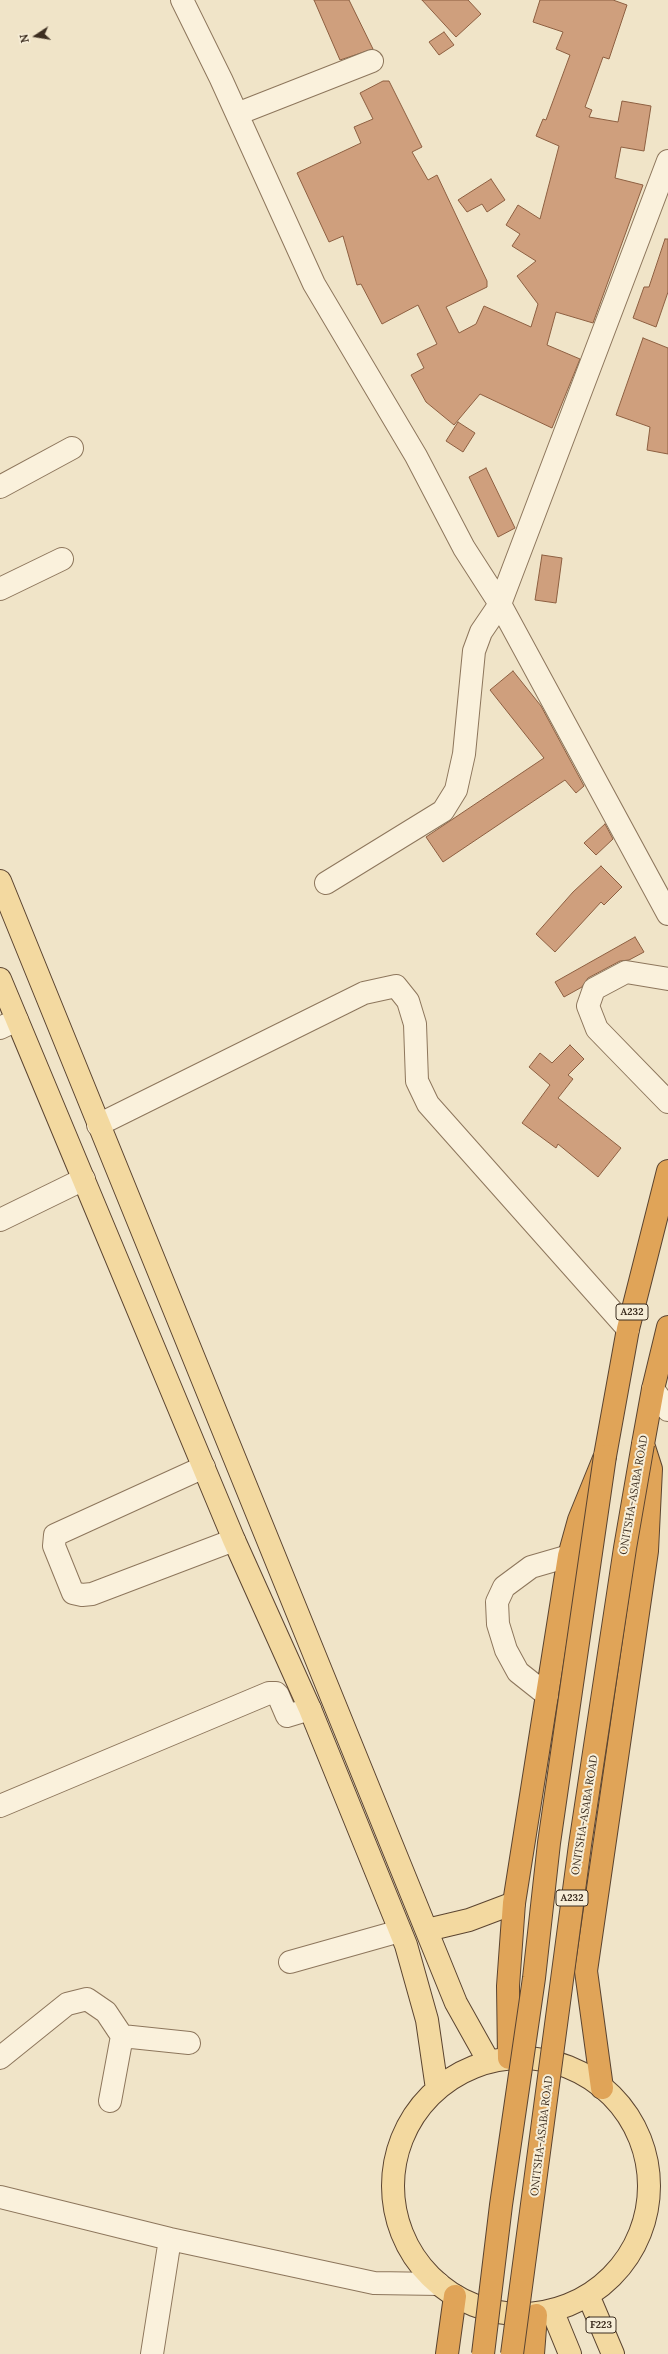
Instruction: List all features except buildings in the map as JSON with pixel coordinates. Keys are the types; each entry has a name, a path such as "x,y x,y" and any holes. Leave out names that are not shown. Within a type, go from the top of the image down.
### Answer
{"highway":[{"name":"A232","path":"483,2354 501,2205 534,1978 549,1843 605,1456 628,1329 668,1171"},
{"name":"ONITSHA-ASABA ROAD","path":"512,2354 578,1860 625,1548 653,1389 668,1326"},
{"path":"602,2088 586,1971 647,1551 651,1470 643,1444"},
{"path":"499,2060 508,1986 514,1903 569,1556 579,1520 605,1456"},
{"path":"447,2290 447,2354"},
{"path":"533,2354 544,2313"}],"main road":[{"path":"0,881 456,2003 499,2060"},
{"path":"0,979 8,1024 84,1179 234,1540 310,1709 400,1931 427,2020 437,2089"},
{"path":"427,1930 469,1920 514,1903"},
{"path":"536,2059 568,2068 602,2088 628,2118 638,2136 647,2175 648,2195 645,2215 630,2252 618,2269 588,2295 570,2304 544,2313 492,2311 473,2305 447,2290 424,2270 409,2248 399,2223 394,2197 396,2157 402,2138 411,2120 437,2089 453,2077 499,2060 536,2059"},
{"name":"F223","path":"588,2295 613,2354"},
{"path":"544,2313 570,2354"}],"street":[{"path":"182,0 237,114 314,284 416,456 464,548 500,604 668,914"},
{"path":"237,114 372,61"},
{"path":"326,883 443,811 456,790 464,754 474,651 481,632 500,604 668,161"},
{"path":"0,487 72,448"},
{"path":"0,589 62,559"},
{"path":"668,979 626,972 594,989 588,1006 597,1029 668,1102"},
{"path":"98,1125 364,993 396,986 408,1002 415,1024 417,1081 428,1104 628,1329"},
{"path":"0,1220 84,1179"},
{"path":"653,1389 668,1410"},
{"path":"204,1467 55,1535 54,1546 73,1593 82,1595 92,1594 234,1540"},
{"path":"546,1695 518,1672 506,1650 498,1624 497,1602 504,1587 531,1567 569,1556"},
{"path":"0,1806 269,1693 276,1692 288,1716 310,1709"},
{"path":"290,1962 400,1931"},
{"path":"0,2058 66,2004 87,1999 106,2012 122,2036 110,2101"},
{"path":"122,2036 189,2043"},
{"path":"0,2197 170,2239 374,2283 447,2290"},
{"path":"152,2354 170,2239"}]}
